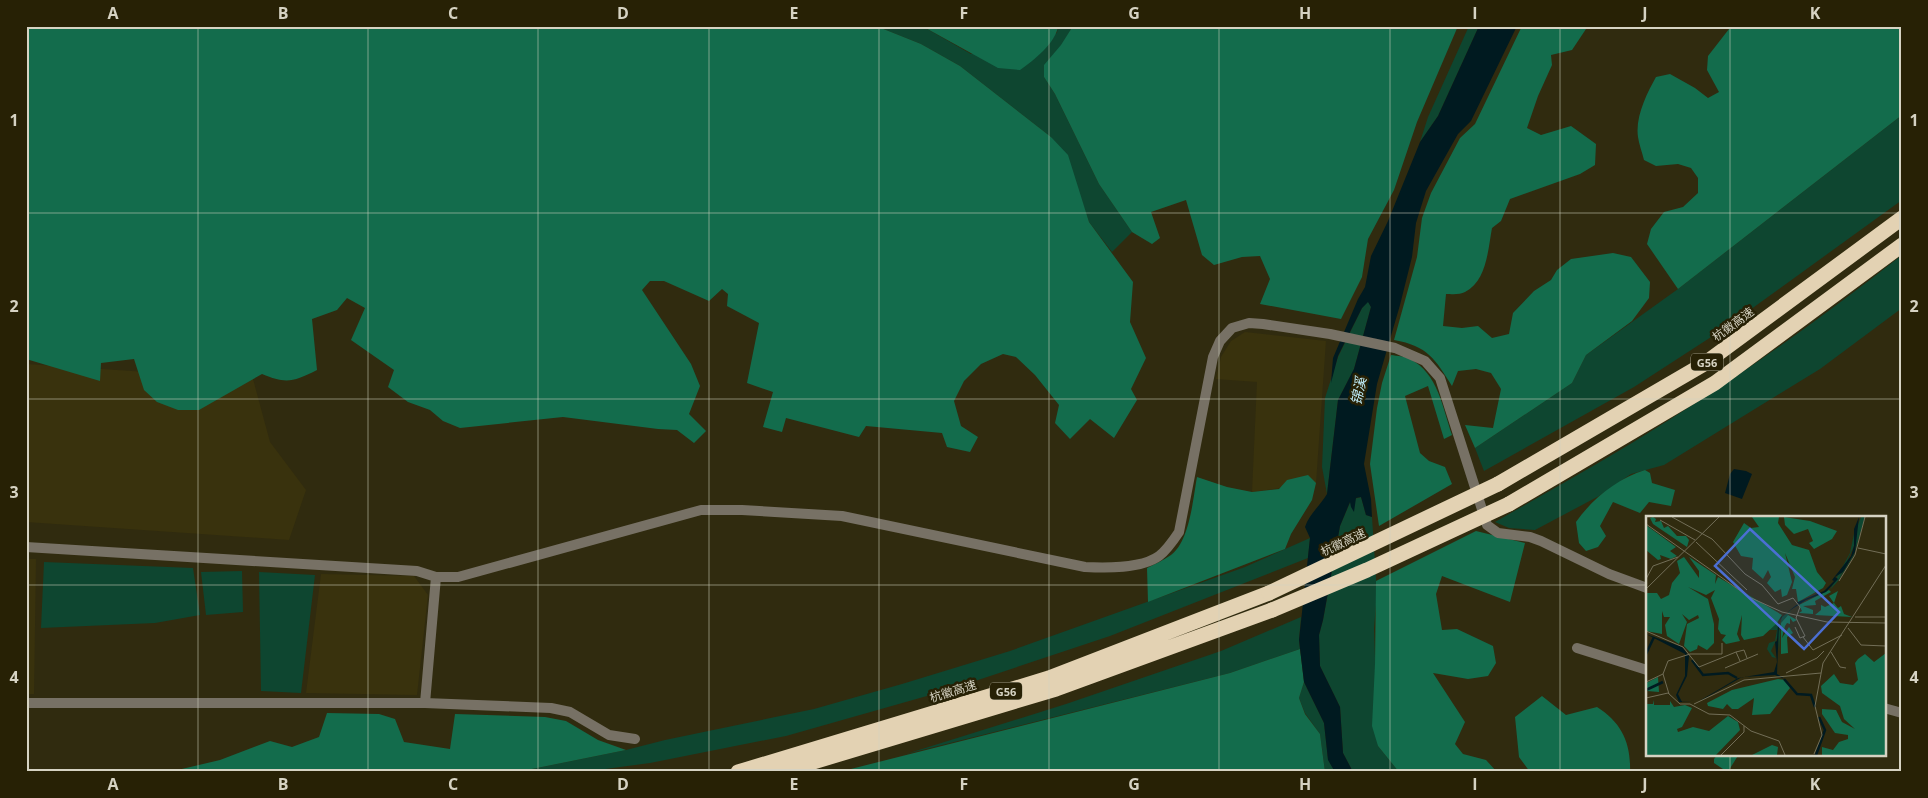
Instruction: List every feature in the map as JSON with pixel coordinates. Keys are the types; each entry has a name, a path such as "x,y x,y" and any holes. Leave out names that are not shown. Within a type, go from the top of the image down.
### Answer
{"highway":[{"name":"杭徽高速","path":"738,772 1049,678 1269,593 1498,484 1704,364 1902,218"},
{"name":"G56","path":"780,772 1056,689 1272,610 1367,570 1509,504 1715,383 1902,245"}],"street":[{"path":"26,547 400,569 417,571 436,577 458,577 701,510 742,510 842,516 1085,567 1106,568 1144,563 1158,557 1170,546 1179,532 1213,357 1220,341 1232,328 1249,323 1330,334 1395,348 1425,361 1440,378 1487,525 1498,533 1530,537 1541,541 1609,574 1646,588"},
{"path":"425,703 436,577"},
{"path":"1577,648 1646,670"},
{"path":"26,703 425,703 551,708 570,712 609,735 635,739"},
{"path":"1886,709 1902,713"}],"shaded area":[{"path":"1245,332 1326,341 1316,483 1252,492 1257,382 1216,379 1221,357 1231,341"},
{"path":"26,364 253,379 270,442 306,490 289,540 26,522"},
{"path":"26,559 36,559 34,694 26,694"},
{"path":"321,574 414,576 428,595 417,695 306,693"}],"green space":[{"path":"26,26 876,26 921,44 960,66 1051,137 1068,155 1089,222 1133,282 1130,322 1146,358 1131,389 1137,400 1114,438 1090,419 1070,439 1055,423 1059,405 1035,375 1016,357 1003,354 981,364 964,381 954,401 961,426 978,437 970,452 947,447 942,433 866,426 859,437 786,418 782,432 763,427 773,392 747,383 759,323 727,306 728,294 722,289 709,301 664,281 650,281 642,290 691,364 700,386 689,414 706,431 694,443 677,430 563,417 460,428 443,421 430,410 408,402 388,387 394,370 351,340 365,308 347,298 337,310 312,319 317,370 290,380 277,379 262,374 199,410 178,410 157,402 144,390 134,359 101,363 100,381 26,359"},
{"path":"876,26 922,26 971,54 1057,33 1058,26 1073,26 1044,77 1055,94 1099,184 1132,232 1112,252 1089,222 1079,193 1051,137 960,66 921,44"},
{"path":"922,26 1058,26 1049,45 1020,70 998,68"},
{"path":"1073,26 1458,26 1417,122 1394,190 1368,239 1362,277 1341,319 1260,304 1270,279 1260,256 1242,257 1214,265 1202,255 1186,200 1151,212 1160,238 1152,244 1132,232 1099,184 1055,94 1044,77 1044,65 1061,45"},
{"path":"1469,26 1479,26 1438,116 1420,142 1428,117"},
{"path":"1522,26 1588,26 1572,50 1551,55 1552,65 1538,96 1527,128 1541,135 1571,126 1596,144 1595,165 1580,174 1510,199 1501,221 1492,228 1488,255 1478,280 1463,293 1446,294 1443,326 1462,328 1478,326 1492,338 1509,334 1513,313 1534,291 1551,280 1557,270 1571,259 1613,253 1631,257 1650,282 1649,298 1632,321 1586,355 1572,383 1475,448 1465,425 1493,428 1501,389 1491,373 1476,369 1458,371 1452,386 1441,368 1423,350 1394,340 1417,257 1422,218 1431,193 1460,138 1475,124"},
{"path":"1733,26 1902,26 1902,115 1678,289 1647,244 1651,229 1664,212 1683,207 1698,193 1698,178 1691,168 1678,164 1656,166 1644,160 1638,137 1638,121 1656,77 1670,74 1695,88 1708,98 1719,92 1707,70 1708,56"},
{"path":"1902,115 1902,200 1725,328 1634,387 1484,471 1475,448 1572,383 1586,355 1678,289"},
{"path":"1902,255 1902,308 1820,369 1664,465 1631,474 1599,496 1535,530 1509,528 1495,522 1699,401 1788,340"},
{"path":"1368,301 1371,307 1354,369 1338,400 1327,494 1322,467 1325,398 1338,357 1362,308"},
{"path":"1391,355 1408,358 1419,365 1427,373 1438,392 1452,435 1444,439 1428,386 1405,396 1420,453 1429,461 1445,467 1452,484 1379,526 1370,464 1377,408 1382,383"},
{"path":"1645,470 1650,473 1652,483 1675,490 1671,506 1649,502 1640,513 1613,502 1600,526 1606,536 1598,547 1586,551 1579,543 1576,522 1606,490"},
{"path":"1308,475 1316,483 1312,500 1291,534 1285,549 1148,602 1147,568 1171,555 1183,540 1190,519 1197,477 1227,487 1252,492 1279,489 1287,480"},
{"path":"1361,497 1366,515 1372,517 1377,593 1374,628 1378,746 1399,772 1353,772 1343,753 1340,707 1320,666 1319,635 1340,526 1351,500"},
{"path":"1476,531 1525,543 1510,602 1442,576 1436,594 1442,630 1457,629 1493,646 1496,663 1488,676 1468,679 1433,673 1465,722 1455,744 1463,754 1486,760 1497,772 1399,772 1378,746 1372,726 1376,581"},
{"path":"1310,538 1308,558 1110,636 948,690 786,736 650,763 583,772 517,772 814,709 902,684 1010,651 1245,567"},
{"path":"44,562 193,568 200,615 155,623 41,628"},
{"path":"242,571 243,612 206,615 201,572"},
{"path":"259,572 315,575 301,693 261,691"},
{"path":"1301,617 1300,649 1230,673 906,754 1066,704 1221,651"},
{"path":"1300,649 1304,682 1299,698 1305,714 1320,734 1325,772 839,772 1230,673"},
{"path":"1304,682 1324,723 1328,759 1335,772 1325,772 1320,734 1305,713 1299,698"},
{"path":"1542,696 1566,715 1597,707 1606,713 1619,727 1627,743 1630,772 1530,772 1519,757 1515,717"},
{"path":"327,713 379,714 395,719 404,742 450,749 455,714 545,717 566,721 598,740 626,750 517,772 169,772 220,760 270,741 292,747 319,737"},
{"path":"1716,756 1738,756 1729,770 1723,769 1714,763"}],"water":[{"name":"锦溪","path":"1479,26 1517,26 1471,121 1458,134 1426,191 1416,223 1412,257 1400,305 1377,384 1364,464 1371,499 1372,517 1366,515 1361,497 1356,498 1354,512 1350,502 1340,526 1319,635 1320,666 1340,707 1343,753 1353,772 1335,772 1328,760 1324,723 1304,682 1299,640 1310,538 1305,527 1309,518 1327,494 1338,400 1354,369 1371,307 1368,302 1362,308 1338,356 1331,383 1333,358 1365,287 1371,256 1388,221 1420,142 1438,116"},
{"path":"1734,469 1752,474 1742,499 1725,493 1730,474"}]}
